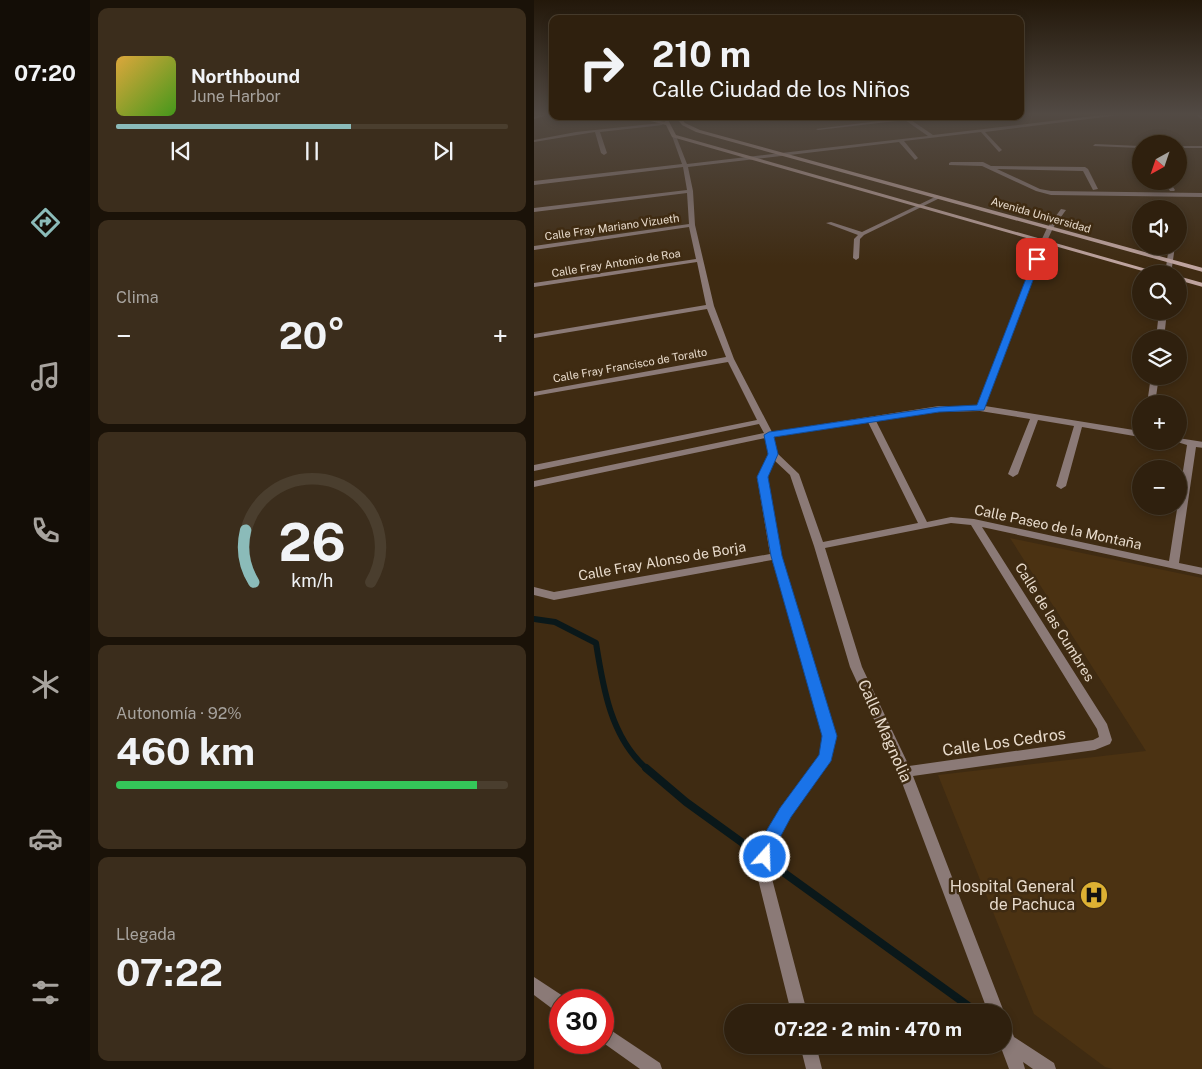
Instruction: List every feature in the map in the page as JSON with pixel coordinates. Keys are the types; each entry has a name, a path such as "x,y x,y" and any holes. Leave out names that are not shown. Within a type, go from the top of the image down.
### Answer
{"main road":[{"name":"Avenida Universidad","path":"771,165 1132,266"},
{"name":"Avenida Universidad","path":"823,165 1202,270"},
{"path":"960,217 977,208"},
{"path":"1187,281 1202,285"}],"street":[{"path":"534,183 695,165"},
{"path":"984,165 1043,192 1202,195"},
{"path":"685,166 690,191 692,225 710,306 730,359 769,435 773,454 762,477 776,556 830,736 826,757 785,812 768,843 763,871 798,1004"},
{"path":"993,168 1085,169 1095,189"},
{"path":"1043,192 1050,189 1132,189"},
{"path":"1187,190 1202,190"},
{"path":"534,210 690,191"},
{"path":"856,258 857,239 862,234 939,197"},
{"path":"980,408 1044,240 1063,210"},
{"path":"829,223 862,234"},
{"name":"Calle Fray Mariano Vizueth","path":"534,248 692,225"},
{"path":"1169,265 1171,255"},
{"name":"Calle Fray Antonio de Roa","path":"534,285 700,260"},
{"path":"534,336 710,306"},
{"name":"Calle Fray Francisco de Toralto","path":"534,394 730,359"},
{"path":"534,484 769,435 939,410 980,408 1132,433"},
{"path":"1013,474 1035,417"},
{"path":"872,420 924,526"},
{"path":"534,468 762,421"},
{"path":"1061,486 1079,424"},
{"path":"1187,442 1202,445"},
{"path":"1173,566 1192,443"},
{"name":"Calle Magnolia","path":"773,454 794,474 819,546 856,667 905,772 993,1004"},
{"name":"Calle Paseo de la Montaña","path":"819,546 951,520 974,522 1202,572"},
{"name":"Calle de las Cumbres","path":"974,522 1103,728 1106,740"},
{"name":"Calle Fray Alonso de Borja","path":"534,591 554,596 776,556"},
{"name":"Calle Los Cedros","path":"905,772 1095,745 1106,740"},
{"path":"534,985 549,996"},
{"path":"614,1041 654,1069"},
{"path":"1012,1041 1048,1069"},
{"path":"810,1054 814,1069"},
{"path":"1012,1054 1017,1069"}],"shaded area":[{"name":"Hospital General de Pachuca","path":"1010,538 1202,578 1202,1069 1113,1069 1105,1067 1034,1014 938,775 1146,751"}],"waterway":[{"path":"534,619 555,622 596,643 606,694 617,727 625,743 646,768"},
{"path":"646,768 686,802 966,1004"}],"place":[{"name":"Hospital General de Pachuca","path":"1094,895"}],"route":[{"path":"765,857 768,843 785,812 826,757 830,736 776,556 762,477 773,454 769,435 939,410 980,408 1037,259"}]}
